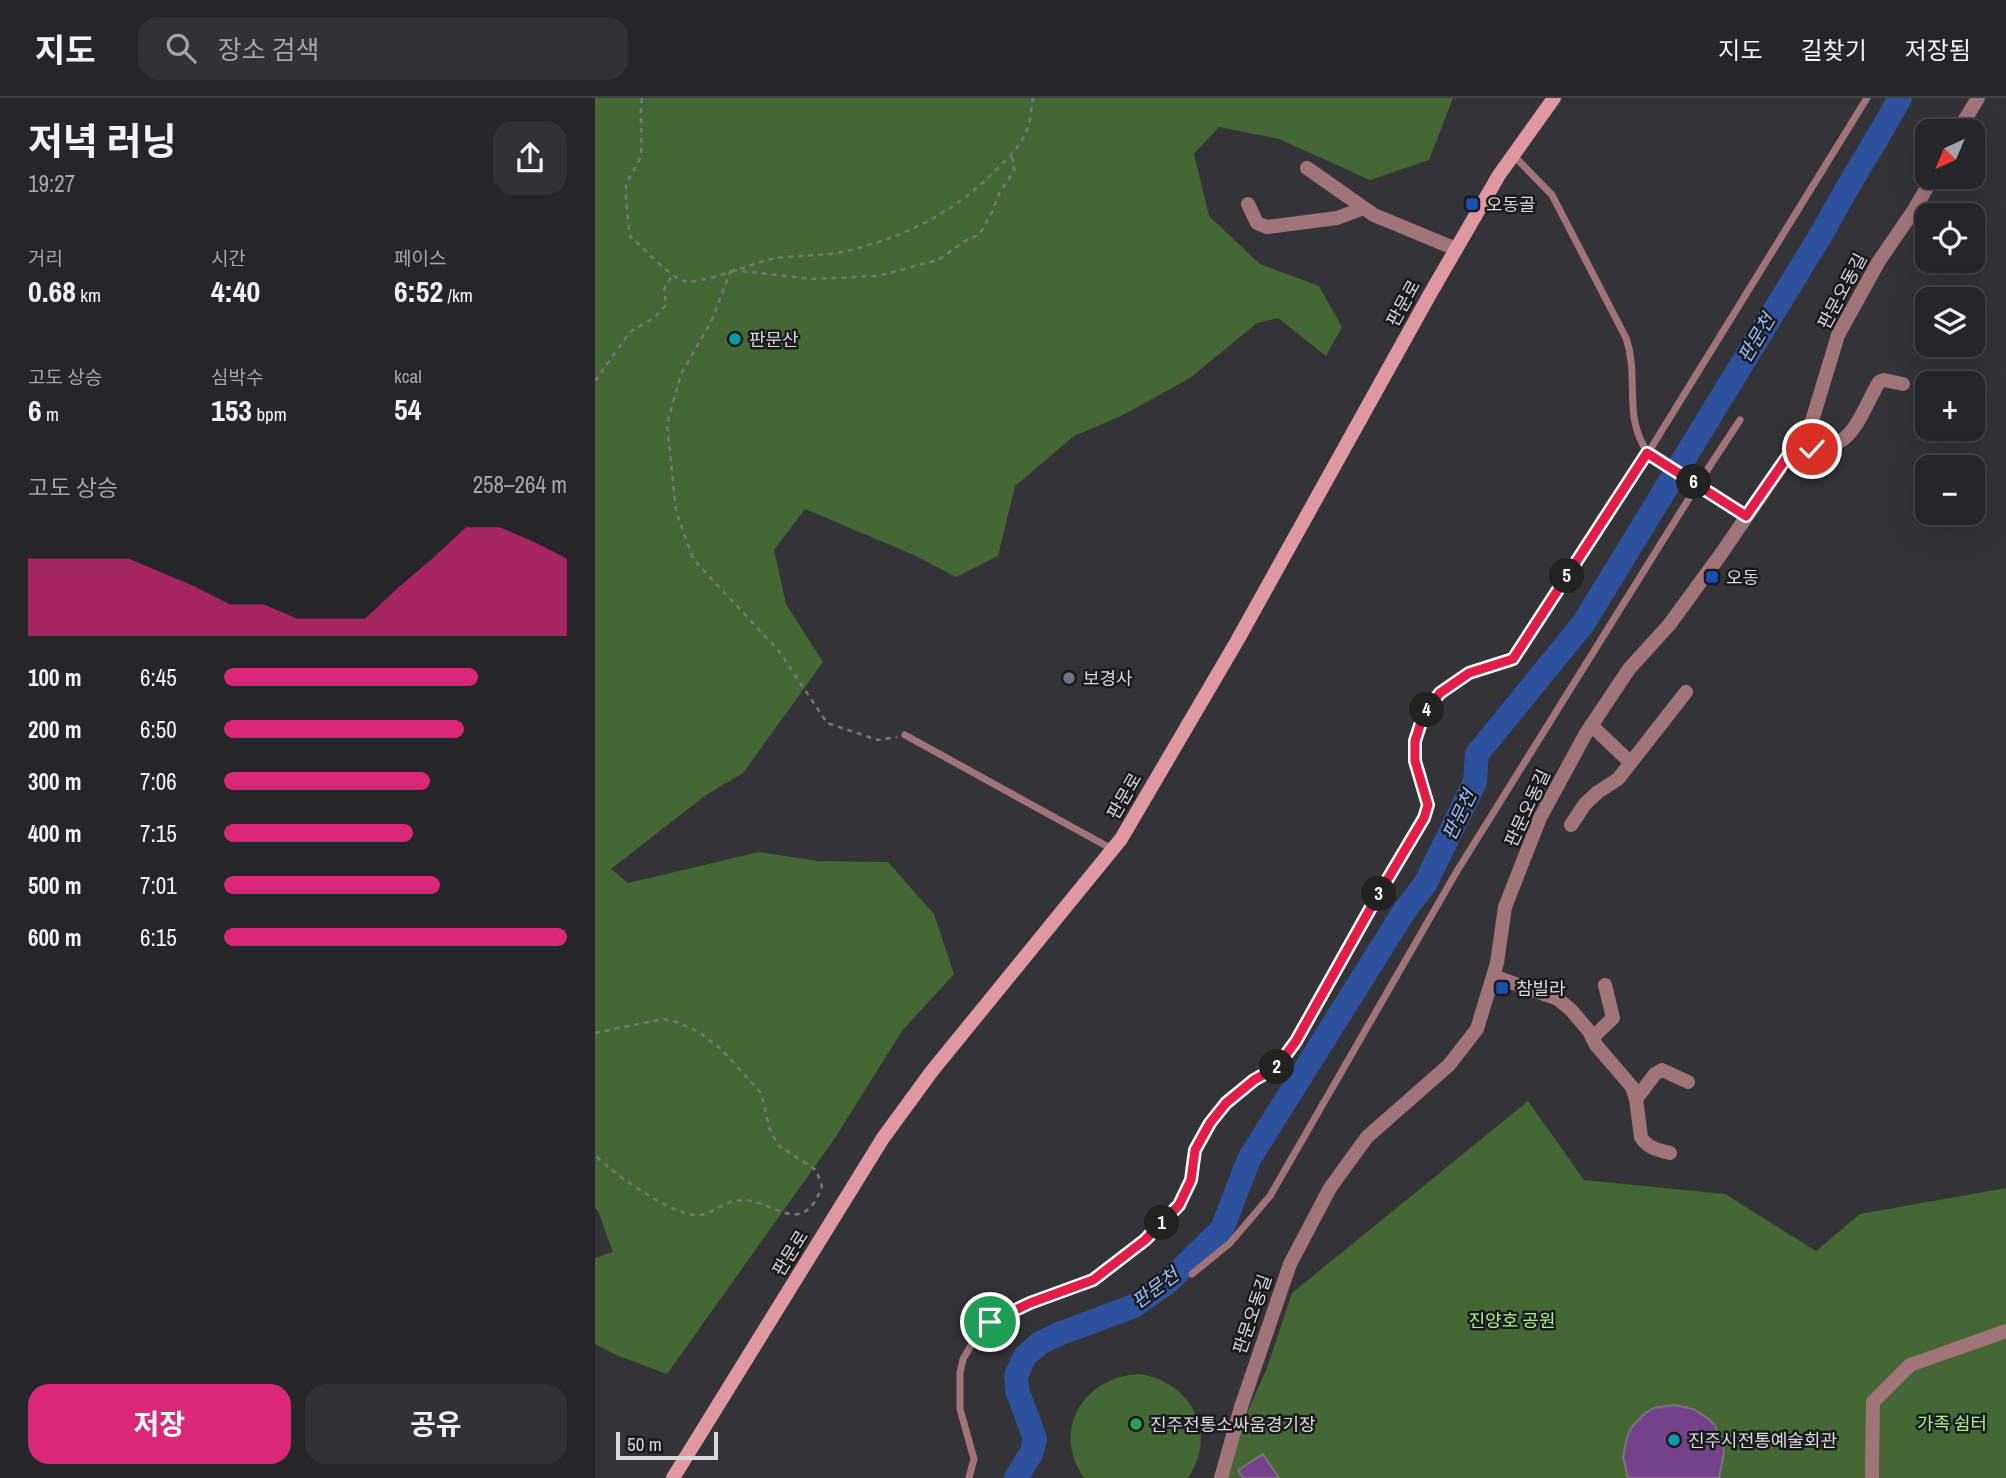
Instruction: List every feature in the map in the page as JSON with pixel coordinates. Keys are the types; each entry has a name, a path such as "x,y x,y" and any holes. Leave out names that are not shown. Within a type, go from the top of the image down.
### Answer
{"street":[{"name":"판문로","path":"673,1478 883,1138 932,1071 1121,839 1237,641 1456,248 1513,155 1554,98"},
{"path":"1965,119 1978,98"},
{"path":"1307,168 1374,215 1456,248"},
{"name":"판문오동길","path":"1221,1478 1241,1407 1290,1264 1330,1188 1367,1137 1449,1065 1477,1029 1493,975 1505,907 1540,818 1591,725 1629,669 1669,625 1812,422 1838,335 1879,261 1926,189"},
{"path":"1248,204 1257,222 1267,227 1337,218 1364,208"},
{"path":"1796,444 1812,449 1829,448 1842,442 1860,418 1879,382 1884,380 1903,384"},
{"path":"1647,453 1746,516"},
{"path":"1571,825 1585,804 1618,779 1686,692"},
{"path":"1591,725 1630,762"},
{"path":"1493,975 1558,999 1570,1010 1632,1087 1640,1136 1644,1142 1652,1148 1670,1153"},
{"path":"1592,1038 1613,1018 1605,985"},
{"path":"1636,1099 1655,1074 1662,1070 1688,1082"},
{"path":"1872,1478 1873,1402 1910,1365 2006,1331"}],"lane":[{"path":"969,1478 974,1459 960,1409 960,1373 963,1359 976,1337 990,1322 1030,1303 1093,1280 1145,1240 1179,1205 1191,1180 1195,1150 1210,1123 1226,1103 1254,1080 1277,1067 1296,1041 1424,818 1428,805 1415,761 1415,741 1424,713 1440,693 1469,673 1513,659 1647,453 1867,98"},
{"path":"1513,155 1552,195 1626,338 1631,354 1633,425 1647,453"},
{"path":"1192,1274 1230,1242 1271,1196 1457,871 1697,484 1740,420"},
{"path":"905,735 1112,849"}],"path":[{"path":"642,98 639,116 642,155 625,188 629,211 628,228 631,236 673,274 691,282 775,258 850,251 916,229 939,217 978,189 1011,155 1028,129 1033,98"},
{"path":"731,270 812,279 878,276 938,260 968,239 979,235 1000,192 1014,171 1011,155"},
{"path":"731,270 711,323 681,374 667,424 676,512 693,559 779,651 827,723 879,740 905,735"},
{"path":"595,381 630,332 655,317 666,305 664,289 673,274"},
{"path":"595,1032 663,1019 699,1032 721,1049 761,1093 770,1130 778,1145 816,1170 822,1186 817,1201 805,1211 791,1215 743,1200 725,1204 701,1215 681,1212 640,1190 607,1168 595,1155"}],"green space":[{"path":"595,98 1453,98 1429,160 1370,180 1279,139 1219,127 1194,154 1209,216 1260,264 1319,286 1342,327 1326,356 1278,318 1257,323 1190,378 1121,416 1074,436 1015,486 998,556 956,577 914,555 805,509 774,550 786,604 823,662 743,773 706,795 611,869 628,883 759,852 817,861 888,862 934,914 954,974 902,1031 835,1138 667,1374 595,1344 595,1258 613,1252 595,1208"},
{"name":"진양호 공원","path":"1528,1101 1584,1180 1725,1194 1816,1251 1860,1214 2006,1188 2006,1478 1225,1478 1238,1433 1267,1368 1292,1293"},
{"name":"진주전통소싸움경기장","path":"1138,1374 1156,1378 1172,1386 1194,1411 1200,1427 1201,1444 1197,1461 1188,1478 1084,1478 1075,1460 1071,1442 1072,1425 1078,1409 1088,1396 1102,1385 1119,1377"}],"building":[{"name":"진주시전통예술회관","path":"1674,1405 1693,1409 1715,1426 1724,1453 1719,1478 1628,1478 1623,1457 1631,1428 1645,1413 1654,1408"},
{"path":"1263,1454 1279,1478 1243,1478 1238,1470"}],"waterway":[{"name":"판문천","path":"1016,1478 1032,1452 1035,1439 1017,1390 1016,1376 1025,1356 1040,1343 1059,1334 1134,1306 1168,1282 1222,1229 1249,1159 1405,910 1425,884 1475,782 1477,754 1583,624 1825,228 1900,98"}],"place":[{"name":"오동골","path":"1472,204"},
{"name":"판문산","path":"735,339"},
{"name":"오동","path":"1712,577"},
{"name":"보경사","path":"1069,678"},
{"name":"참빌라","path":"1502,988"},
{"name":"진주전통소싸움경기장","path":"1136,1424"},
{"name":"진주시전통예술회관","path":"1674,1440"}],"route":[{"path":"990,1322 1030,1303 1093,1280 1145,1240 1179,1205 1191,1180 1195,1150 1210,1123 1226,1103 1254,1080 1277,1067 1296,1041 1424,818 1428,805 1415,761 1415,741 1424,713 1440,693 1469,673 1513,659 1647,453 1746,516 1796,444 1812,449"}],"park label":[{"name":"가족 쉼터","path":"1952,1423"}]}
